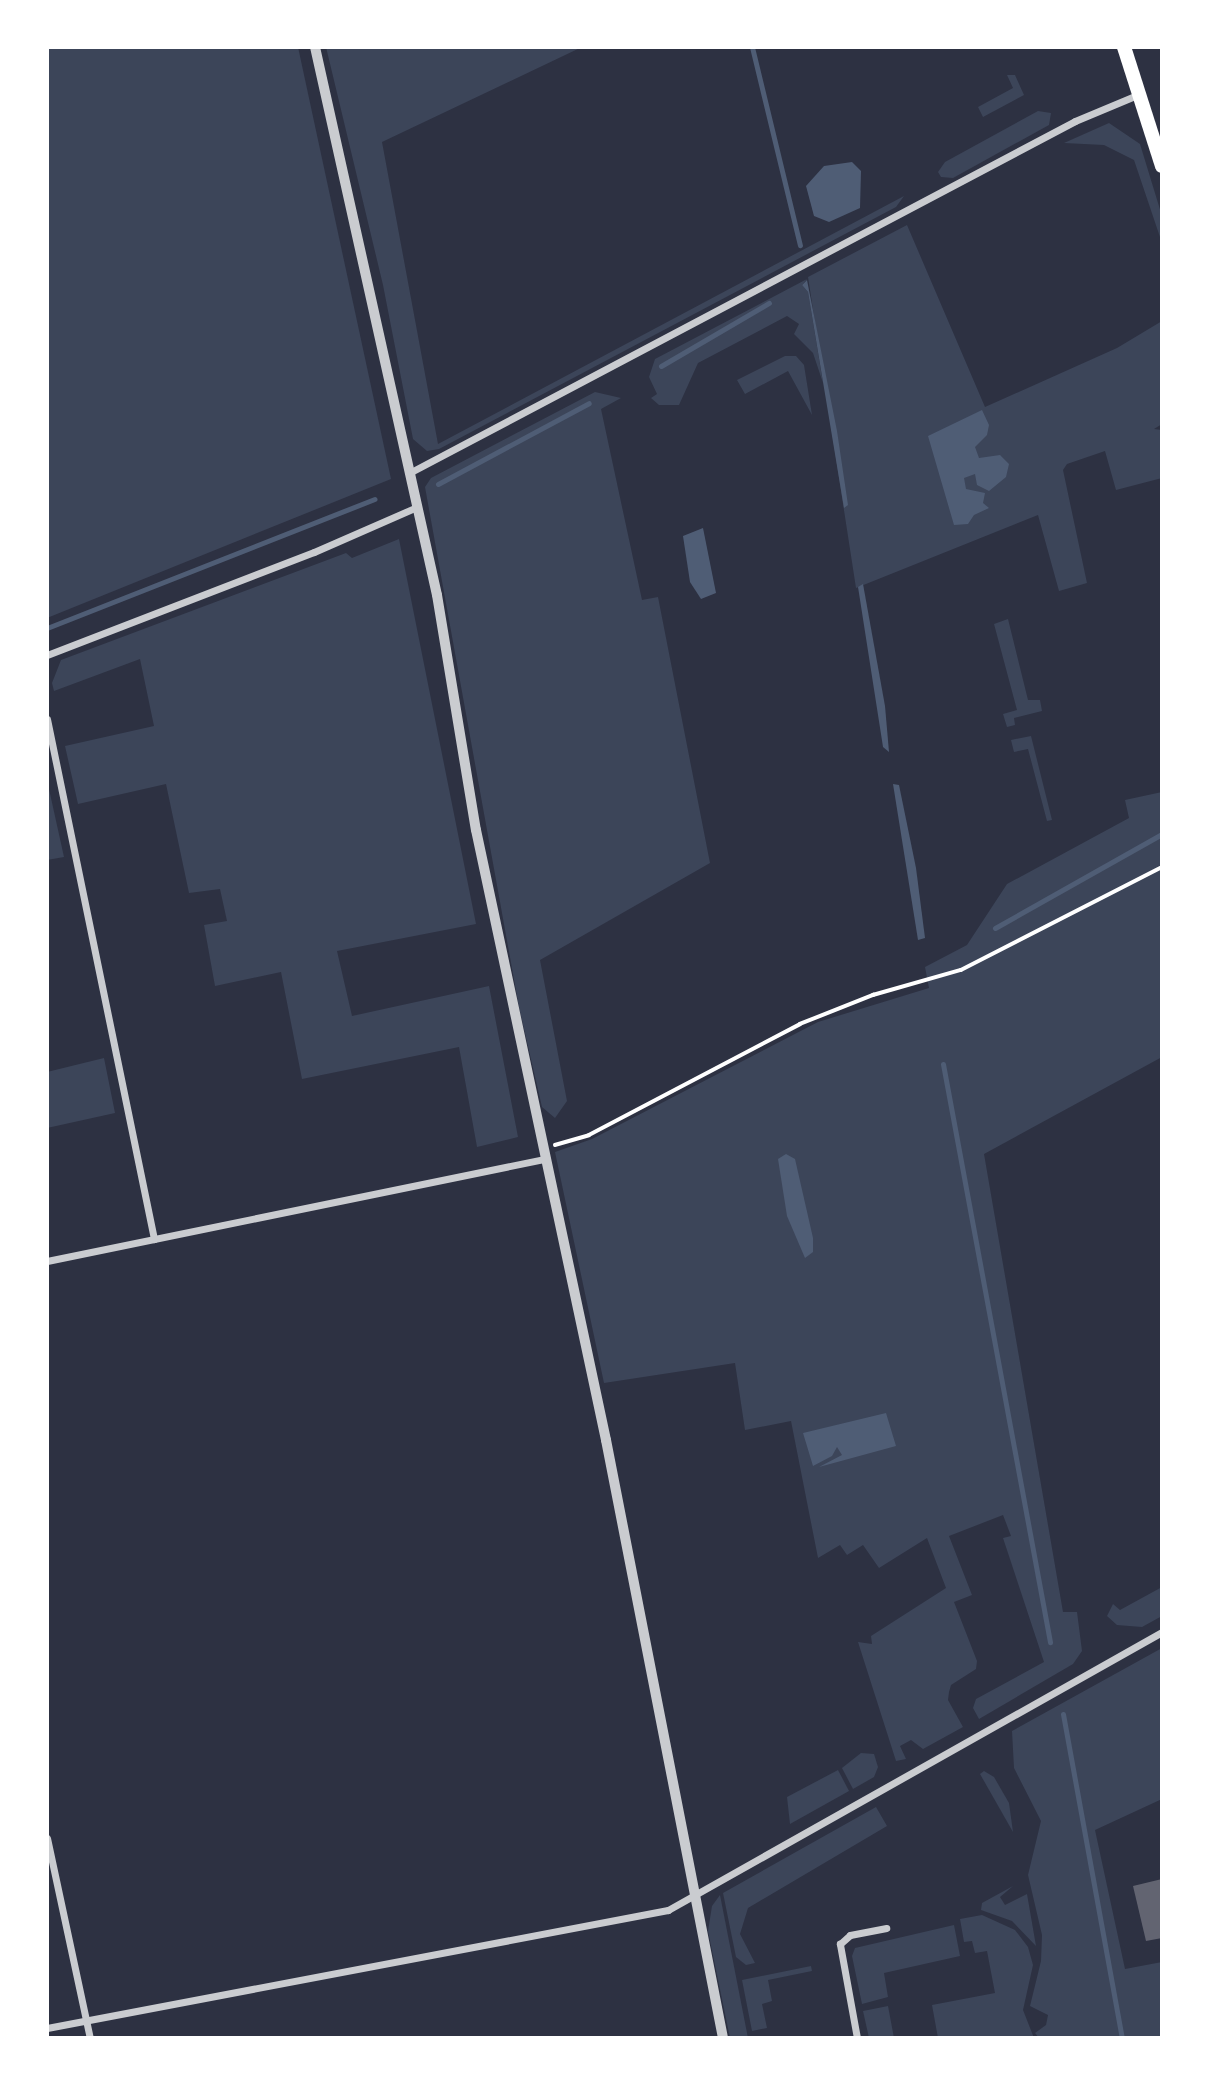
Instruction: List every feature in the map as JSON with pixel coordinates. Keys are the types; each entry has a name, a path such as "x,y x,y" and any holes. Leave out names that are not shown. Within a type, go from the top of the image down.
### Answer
{"highway":[{"path":"1124,47 1142,94 1162,166"},
{"path":"1142,94 1162,127"}],"street":[{"path":"315,47 438,595 476,830 606,1440 723,2038"},
{"path":"411,472 1075,121 1142,94"},
{"path":"47,655 302,557 417,507"},
{"path":"47,719 154,1239"},
{"path":"47,1261 543,1153"},
{"path":"47,2028 668,1910 1162,1632"},
{"path":"47,1838 90,2038"},
{"path":"857,2038 840,1944 850,1935 886,1928"}],"path":[{"path":"543,1153 589,1136 800,1024 873,995 961,970 1162,867"}],"shaded area":[{"path":"47,47 298,47 391,479 47,618"},
{"path":"326,47 582,47 382,142 438,444 904,196 896,207 439,449 427,451 413,439 383,285"},
{"path":"1007,75 1015,75 1024,95 983,117 978,107 1013,88"},
{"path":"1038,111 1051,113 1049,125 953,178 941,177 938,172 945,162"},
{"path":"1109,123 1140,144 1162,216 1162,243 1134,160 1104,145 1064,143"},
{"path":"852,162 861,171 860,208 829,222 814,216 806,186 824,166"},
{"path":"907,225 985,407 1117,348 1162,321 1162,424 1154,429 1162,430 1162,478 1116,490 1105,451 1067,464 1063,470 1087,583 1059,591 1038,515 856,588 808,277"},
{"path":"807,279 802,285 808,292 823,383 813,353 794,334 799,324 787,316 698,363 679,405 659,405 651,398 657,394 649,377 655,359"},
{"path":"807,280 837,431 848,505 844,508 808,292 802,285"},
{"path":"785,356 796,356 804,365 812,415 788,371 745,394 737,380"},
{"path":"595,392 621,398 601,409 642,600 658,597 710,863 540,960 567,1101 555,1118 542,1107 519,1007 425,487 431,478"},
{"path":"982,410 989,425 987,435 975,447 979,458 1000,455 1009,464 1006,477 989,491 977,485 975,474 964,478 966,489 985,493 983,503 989,508 974,515 968,524 954,525 928,436"},
{"path":"703,528 716,593 701,599 690,582 683,536"},
{"path":"399,539 476,924 337,951 352,1016 489,986 518,1137 477,1147 459,1047 302,1079 281,972 215,986 204,925 227,921 220,889 189,893 166,784 78,804 65,746 154,726 140,659 54,691 52,683 61,660 346,553 352,558"},
{"path":"863,584 885,706 889,752 883,747 858,587"},
{"path":"1008,619 1028,700 1040,700 1042,711 1014,718 1015,725 1007,727 1003,714 1017,710 994,624"},
{"path":"1031,736 1052,820 1047,821 1028,749 1014,752 1011,740"},
{"path":"47,780 64,857 47,860"},
{"path":"893,784 899,785 916,868 925,938 918,940"},
{"path":"1162,792 1162,1057 984,1154 1063,1612 1077,1612 1082,1651 1073,1664 979,1719 973,1708 976,1699 1044,1662 1003,1538 1011,1536 1003,1515 949,1536 972,1595 954,1602 977,1661 976,1669 951,1685 949,1692 948,1700 963,1727 923,1749 911,1740 900,1746 906,1759 896,1761 858,1642 872,1644 871,1636 946,1588 927,1538 879,1568 863,1545 847,1555 840,1545 818,1558 791,1421 745,1430 735,1363 604,1383 555,1152 592,1139 818,1022 929,988 925,967 967,945 1007,884 1129,818 1125,800"},
{"path":"104,1058 115,1113 47,1128 47,1072"},
{"path":"786,1154 795,1159 813,1238 813,1252 805,1258 787,1216 778,1159"},
{"path":"886,1413 896,1446 819,1467 842,1455 837,1447 832,1456 813,1466 803,1433"},
{"path":"1162,1587 1162,1616 1142,1627 1117,1625 1107,1616 1113,1604 1120,1610"},
{"path":"1162,1648 1162,1799 1095,1830 1125,1969 1162,1962 1162,2038 1039,2038 1035,2033 1046,2025 1048,2015 1030,2006 1041,1961 1042,1935 1028,1875 1041,1821 1014,1768 1012,1731"},
{"path":"861,1753 874,1754 878,1767 874,1777 853,1789 842,1768"},
{"path":"838,1770 849,1791 790,1824 787,1797"},
{"path":"984,1771 994,1777 1009,1803 1013,1832 980,1774"},
{"path":"876,1807 887,1826 748,1908 740,1934 755,1963 746,1965 736,1957 723,1893"},
{"path":"1013,1886 1000,1897 1005,1905 1027,1894 1036,1946 1012,1921 981,1910 982,1903"},
{"path":"720,1895 748,2038 730,2038 708,1931 712,1906"},
{"path":"982,1915 1015,1930 1028,1947 1033,1965 1023,2010 1034,2038 938,2038 932,2005 995,1993 987,1951 975,1953 972,1941 964,1942 960,1919"},
{"path":"954,1925 960,1956 884,1973 888,1997 862,2004 852,1956 855,1948"},
{"path":"811,1966 812,1971 768,1980 772,2001 762,2004 767,2028 752,2031 742,1980"},
{"path":"888,2006 894,2038 869,2038 863,2011"}],"building":[{"path":"1162,1879 1162,1938 1146,1941 1133,1886"}],"waterway":[{"path":"752,47 800,245"},
{"path":"661,366 769,303"},
{"path":"438,484 589,403"},
{"path":"47,628 375,499"},
{"path":"995,928 1162,834"},
{"path":"943,1064 1050,1642"},
{"path":"1063,1714 1122,2038"}]}
